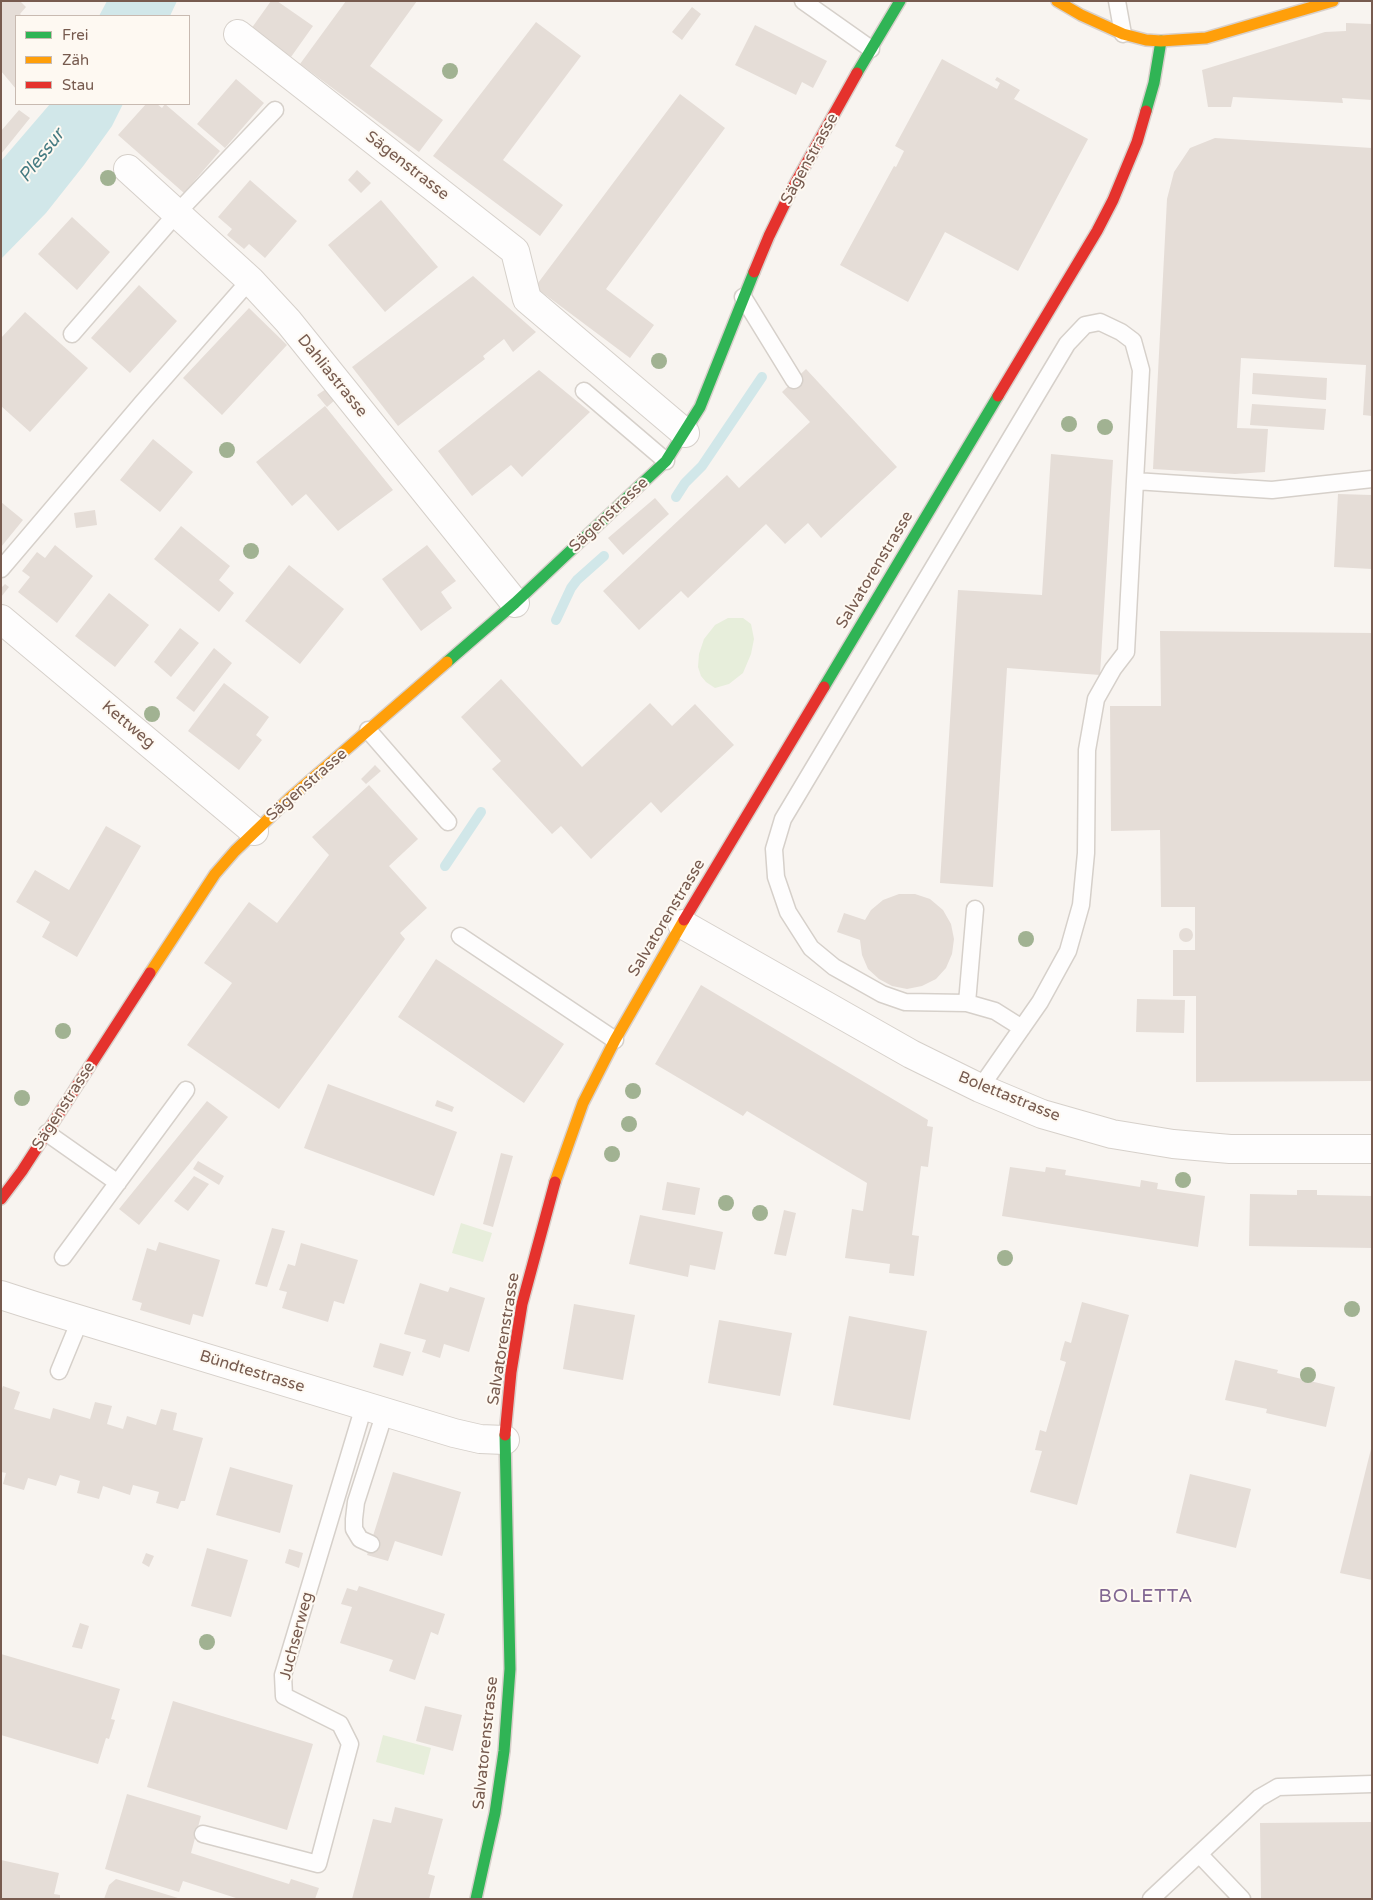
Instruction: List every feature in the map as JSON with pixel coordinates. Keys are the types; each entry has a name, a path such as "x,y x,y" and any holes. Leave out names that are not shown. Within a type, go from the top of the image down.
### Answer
{"street":[{"name":"Sägenstrasse","path":"1,1199 22,1171 215,874 254,831 514,603 666,461 685,434 700,407 743,297 791,191 900,1"},
{"path":"1057,1 1081,16 1123,34 1146,40 1161,41 1206,38 1333,1"},
{"name":"Sägenstrasse","path":"238,34 515,251 527,299 685,434"},
{"name":"Salvatorenstrasse","path":"476,1899 495,1814 503,1760 510,1669 505,1440 512,1372 522,1304 554,1185 583,1103 614,1040 682,924 1109,208 1137,142 1154,83 1161,41"},
{"name":"Dahliastrasse","path":"128,169 250,280 288,321 514,603"},
{"name":"Kettweg","path":"1,619 254,831"},
{"name":"Bolettastrasse","path":"682,924 911,1054 980,1088 1042,1114 1112,1134 1173,1144 1230,1149 1372,1149"},
{"name":"Bündtestrasse","path":"1,1295 463,1435 480,1439 505,1440"}],"lane":[{"path":"1117,1 1123,34"},
{"path":"813,4 871,49"},
{"path":"72,334 177,213 275,110"},
{"path":"1,569 250,280"},
{"path":"743,297 794,380"},
{"path":"980,1088 1022,1028 1040,1002 1068,951 1081,905 1086,853 1087,750 1096,699 1112,670 1126,652 1141,370 1133,341 1121,332 1100,322 1085,324 1067,344 783,819 774,849 776,877 788,912 811,948 834,967 882,994 905,1002 967,1003 996,1010 1022,1028"},
{"path":"584,391 666,461"},
{"path":"1135,481 1272,490 1361,482 1372,479"},
{"path":"368,730 448,822"},
{"path":"967,1003 976,909"},
{"path":"460,936 614,1040"},
{"path":"63,1257 186,1090"},
{"path":"47,1133 118,1183"},
{"path":"59,1371 80,1320"},
{"path":"371,1544 360,1539 354,1529 354,1519 375,1409"},
{"name":"Juchserweg","path":"203,1834 318,1864 350,1744 340,1724 284,1696 283,1675 375,1409"},
{"path":"1150,1899 1259,1798 1278,1787 1372,1784"},
{"path":"1199,1854 1242,1899"}],"green space":[{"path":"728,618 743,618 751,624 754,639 751,654 743,673 729,684 715,688 701,676 698,667 699,654 704,639 715,625"},
{"path":"461,1223 492,1233 483,1262 452,1253"},
{"path":"383,1735 431,1748 424,1775 376,1762"}],"water":[{"path":"107,1 177,1 170,15 100,15"},
{"name":"Plessur","path":"49,105 122,105 112,126 84,165 46,213 1,259 1,161"}],"building":[{"path":"1,1 20,1 26,7 21,15 15,15 15,88 1,71"},
{"path":"271,1 277,1 313,26 291,57 251,29"},
{"path":"346,1 417,1 370,66 443,120 419,152 300,64"},
{"path":"692,7 701,14 682,40 672,32"},
{"path":"536,22 581,56 503,160 563,205 540,236 433,156"},
{"path":"1346,23 1372,24 1372,100 1342,98 1343,103 1233,97 1231,107 1208,107 1202,70 1325,32 1346,31"},
{"path":"755,25 827,61 813,88 802,82 796,95 735,65"},
{"path":"942,59 997,89 1000,83 995,80 997,77 1020,90 1014,99 1088,139 1018,271 945,232 908,302 840,265 904,151 895,146"},
{"path":"236,79 264,103 225,148 197,124"},
{"path":"680,94 725,128 606,289 654,325 630,358 535,287"},
{"path":"145,105 158,105 162,108 166,105 220,151 184,193 118,135"},
{"path":"19,110 30,118 1,154 1,131"},
{"path":"1215,138 1372,148 1372,416 1363,415 1366,365 1241,358 1237,428 1268,429 1265,472 1235,474 1153,469 1167,199 1174,172 1190,148"},
{"path":"357,170 371,183 361,193 348,180"},
{"path":"250,180 297,221 265,258 249,244 244,249 227,235 232,229 218,217"},
{"path":"381,200 438,267 385,312 328,245"},
{"path":"72,217 110,252 77,290 38,254"},
{"path":"473,276 536,332 513,352 504,339 483,356 485,359 398,426 352,367"},
{"path":"139,285 177,321 130,373 91,338"},
{"path":"249,308 287,345 222,415 183,378"},
{"path":"25,312 88,368 30,432 1,406 1,338"},
{"path":"806,369 897,467 821,538 808,523 785,544 766,524 688,598 681,591 639,630 603,591 727,475 739,488 810,422 782,392"},
{"path":"539,370 590,412 522,477 511,465 472,496 438,451"},
{"path":"1253,373 1327,378 1326,400 1252,394"},
{"path":"326,389 335,400 327,407 317,395"},
{"path":"1252,404 1326,409 1324,430 1250,425"},
{"path":"325,406 393,490 338,531 306,494 292,506 256,462"},
{"path":"153,439 193,472 160,512 120,480"},
{"path":"1051,454 1113,460 1100,675 1007,668 993,887 940,883 958,590 1042,595"},
{"path":"1338,494 1372,495 1372,569 1334,567"},
{"path":"655,498 669,514 623,555 608,538"},
{"path":"1,502 23,520 1,547"},
{"path":"95,510 97,525 76,528 74,513"},
{"path":"181,526 230,566 219,580 234,593 219,612 154,559"},
{"path":"55,545 93,576 57,623 18,592 30,577 22,571 37,552 45,558"},
{"path":"427,545 456,581 441,592 452,608 421,631 382,579"},
{"path":"289,565 344,609 300,664 245,621"},
{"path":"5,584 9,587 1,597 1,588"},
{"path":"109,593 149,625 115,667 75,636"},
{"path":"180,628 199,643 171,677 154,662"},
{"path":"1160,631 1372,633 1372,1081 1196,1082 1196,996 1173,996 1173,950 1195,950 1195,907 1161,907 1160,830 1111,831 1110,706 1161,706"},
{"path":"214,648 232,663 194,712 176,698"},
{"path":"501,679 582,767 650,703 672,726 695,704 734,745 661,813 651,802 591,859 561,826 552,834 492,769 501,761 461,717"},
{"path":"224,683 269,717 256,735 262,740 239,770 188,731"},
{"path":"375,765 381,771 366,784 361,779"},
{"path":"369,785 418,839 389,866 427,908 400,933 405,939 279,1109 187,1045 232,983 204,963 249,902 277,923 329,855 312,837"},
{"path":"106,826 141,846 77,957 42,937 50,922 16,902 35,870 69,890"},
{"path":"899,894 915,894 930,899 943,910 951,924 954,939 952,954 946,968 936,979 922,986 907,989 892,986 879,979 868,969 862,955 860,940 837,932 844,913 865,920 871,910 883,900"},
{"path":"1186,928 1191,930 1193,935 1191,940 1186,942 1181,940 1179,935 1181,930"},
{"path":"436,959 564,1044 524,1103 398,1017"},
{"path":"701,985 928,1120 927,1126 933,1127 928,1167 921,1166 912,1235 919,1236 914,1276 889,1273 890,1264 845,1258 852,1209 863,1211 867,1183 747,1111 743,1116 655,1064"},
{"path":"1137,999 1185,1000 1184,1033 1136,1032"},
{"path":"328,1084 457,1132 434,1196 304,1148"},
{"path":"437,1100 454,1107 452,1112 435,1106"},
{"path":"207,1101 228,1117 139,1225 119,1209"},
{"path":"501,1153 513,1156 493,1227 483,1224"},
{"path":"198,1161 224,1176 219,1185 193,1169"},
{"path":"1010,1167 1045,1172 1046,1167 1066,1170 1065,1175 1140,1187 1141,1180 1158,1183 1157,1189 1205,1196 1198,1247 1002,1216"},
{"path":"194,1176 209,1184 188,1211 174,1201"},
{"path":"667,1182 700,1188 695,1215 662,1210"},
{"path":"1297,1190 1317,1190 1317,1195 1372,1196 1372,1248 1249,1246 1250,1194 1297,1195"},
{"path":"784,1210 796,1213 786,1256 774,1254"},
{"path":"640,1215 723,1232 715,1270 690,1265 688,1277 629,1264"},
{"path":"272,1228 285,1231 267,1287 255,1284"},
{"path":"159,1242 220,1260 203,1317 193,1314 190,1325 140,1310 142,1303 132,1300 147,1248 156,1251"},
{"path":"301,1243 358,1260 344,1304 334,1301 328,1322 282,1308 287,1292 279,1290 288,1264 295,1266"},
{"path":"420,1283 448,1292 450,1287 485,1298 469,1352 444,1344 440,1358 422,1352 426,1340 404,1334"},
{"path":"1082,1302 1129,1315 1077,1505 1030,1492 1042,1451 1035,1450 1040,1430 1046,1432 1066,1362 1060,1360 1062,1351 1065,1341 1071,1343"},
{"path":"574,1304 635,1315 623,1380 563,1369"},
{"path":"849,1316 927,1331 910,1420 833,1405"},
{"path":"719,1320 792,1333 780,1396 708,1383"},
{"path":"380,1343 411,1352 403,1376 373,1367"},
{"path":"1235,1360 1278,1370 1277,1373 1335,1387 1326,1427 1266,1413 1267,1409 1225,1400"},
{"path":"3,1386 20,1392 14,1409 50,1419 53,1408 90,1419 95,1402 112,1406 107,1424 123,1429 127,1416 156,1425 161,1409 177,1413 173,1430 203,1438 185,1501 181,1501 178,1509 156,1503 159,1492 133,1485 130,1495 103,1486 99,1499 77,1493 80,1481 60,1475 56,1486 28,1478 24,1490 3,1484 6,1473 1,1472 1,1391"},
{"path":"1372,1449 1372,1580 1340,1573"},
{"path":"230,1467 293,1485 280,1533 216,1515"},
{"path":"393,1472 461,1492 442,1556 395,1541 388,1561 367,1555"},
{"path":"1190,1474 1251,1489 1236,1548 1176,1533"},
{"path":"207,1548 248,1560 231,1617 191,1606"},
{"path":"289,1549 303,1553 299,1568 285,1563"},
{"path":"146,1553 154,1556 149,1567 142,1563"},
{"path":"359,1586 445,1614 438,1635 431,1632 415,1680 389,1671 393,1660 340,1643 352,1607 341,1604 347,1588 357,1591"},
{"path":"80,1623 89,1626 82,1649 72,1647"},
{"path":"1,1654 120,1689 111,1719 115,1720 109,1739 106,1738 98,1764 1,1735"},
{"path":"173,1701 313,1744 287,1830 147,1787"},
{"path":"425,1706 462,1715 453,1751 416,1741"},
{"path":"127,1794 201,1816 191,1853 289,1884 291,1879 319,1888 315,1899 239,1899 183,1881 179,1892 105,1869"},
{"path":"395,1807 443,1819 428,1874 435,1876 429,1899 352,1899 373,1819 391,1823"},
{"path":"1372,1822 1372,1899 1261,1899 1260,1823"},
{"path":"1,1860 59,1873 54,1894 60,1895 60,1899 1,1899"},
{"path":"116,1879 178,1899 104,1899 109,1885"}],"waterway":[{"path":"676,497 685,483 702,466 762,377"},
{"path":"556,620 571,588 577,580 604,556"},
{"path":"445,866 481,812"}],"traffic: fast":[{"path":"857,73 900,1"},
{"path":"1146,111 1154,83 1161,41"},
{"path":"447,662 515,603 666,461 700,407 754,272"},
{"path":"824,687 998,396"},
{"path":"476,1899 495,1813 504,1751 510,1669 505,1435"}],"traffic: slow":[{"path":"1057,1 1081,15 1123,34 1146,40 1161,41 1206,38 1333,1"},
{"path":"150,973 215,874 235,851 290,798 447,662"},
{"path":"555,1182 583,1103 615,1040 684,920"}],"traffic: jam":[{"path":"754,272 791,191 857,73"},
{"path":"998,396 1097,231 1113,200 1137,142 1146,111"},
{"path":"684,920 824,687"},
{"path":"1,1199 22,1171 150,973"},
{"path":"505,1435 511,1372 522,1304 555,1182"}],"district":[{"name":"BOLETTA","path":"1146,1597"}]}
